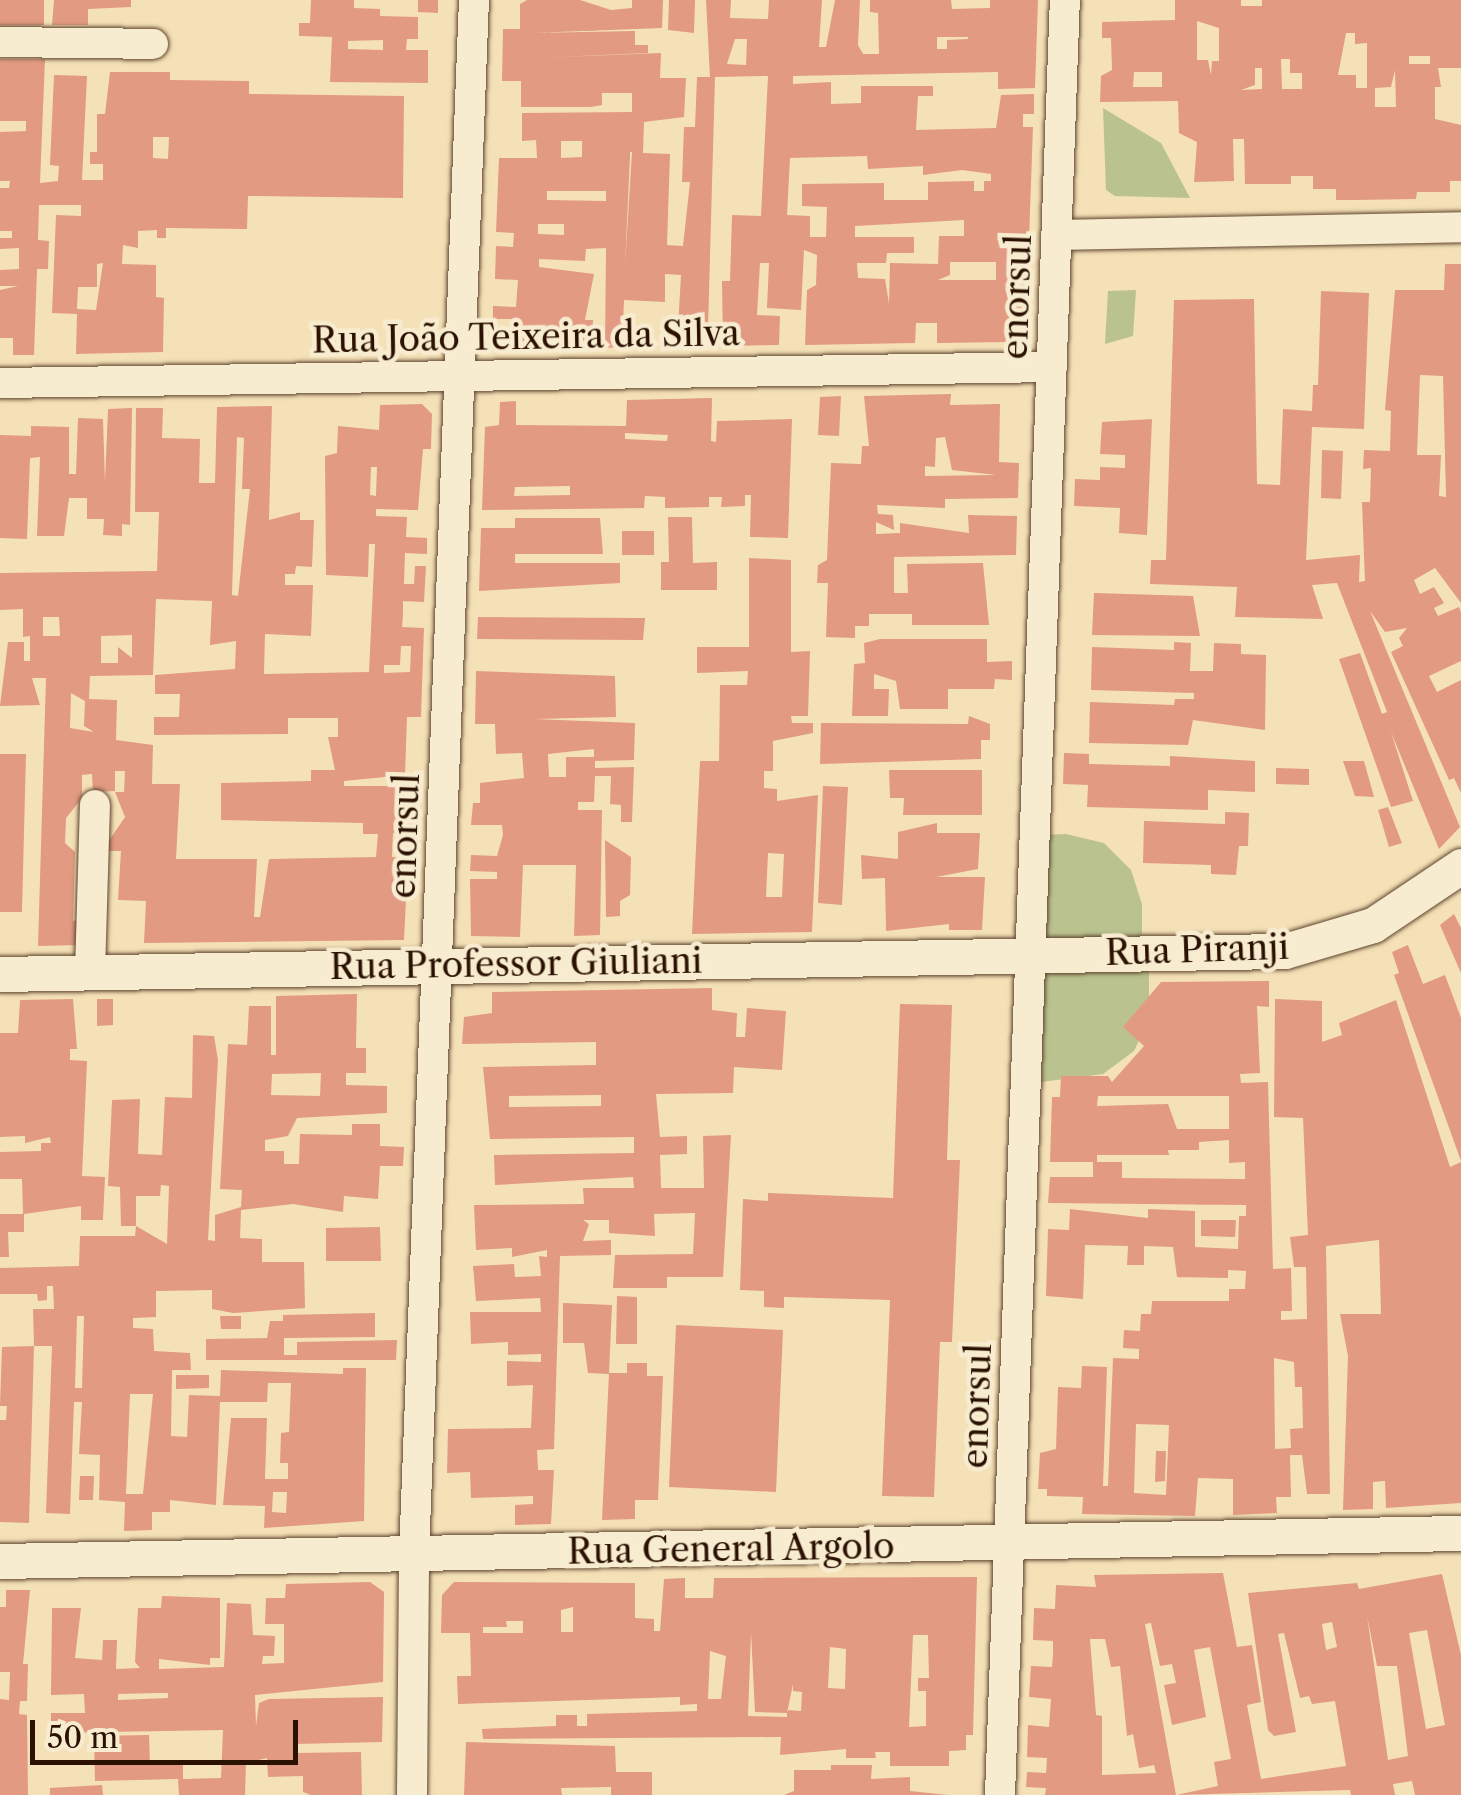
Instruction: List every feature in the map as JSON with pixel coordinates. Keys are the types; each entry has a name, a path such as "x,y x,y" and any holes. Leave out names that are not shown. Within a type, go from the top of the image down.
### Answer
{"street":[{"name":"enorsul","path":"412,1795 414,1554 474,0"},
{"name":"enorsul","path":"1000,1795 1065,0"},
{"path":"0,42 153,44"},
{"path":"1057,235 1461,227"},
{"name":"Rua João Teixeira da Silva","path":"0,383 1052,367"},
{"path":"90,972 95,805"},
{"name":"Rua Piranji","path":"1031,954 1285,951 1374,924 1461,866"},
{"name":"Rua Professor Giuliani","path":"0,974 1031,954"},
{"name":"Rua General Argolo","path":"0,1561 1010,1545 1461,1533"}],"green space":[{"path":"1103,108 1161,143 1190,198 1115,196 1106,190"},
{"path":"1136,290 1133,336 1105,344 1108,291"},
{"path":"1066,834 1104,843 1131,870 1142,904 1142,937 1038,939 1040,835"},
{"path":"1149,970 1149,1019 1134,1051 1103,1074 1034,1083 1037,972"}],"building":[{"path":"0,0 44,0 44,25 0,25"},
{"path":"54,0 131,0 131,7 88,9 88,25 52,25"},
{"path":"311,0 354,0 354,8 380,9 380,16 418,17 418,39 407,39 406,50 428,50 428,83 330,82 332,37 299,36 299,23 310,23","holes":["383,40 383,50 348,49 348,41"]},
{"path":"418,0 438,0 438,13 418,12"},
{"path":"527,0 580,0 611,10 632,8 632,0 663,0 662,28 531,33 635,31 635,45 648,45 648,53 534,58 661,53 660,78 686,78 684,117 644,122 643,153 670,154 667,245 683,246 690,182 682,182 684,127 695,127 697,77 710,77 706,0 731,0 730,18 768,19 769,0 822,0 819,47 826,47 835,0 860,0 858,45 863,54 879,54 878,13 870,12 870,0 951,0 952,9 990,8 990,0 1038,0 1035,88 998,89 998,72 793,76 793,84 831,82 831,104 861,103 861,86 933,86 933,96 918,96 916,130 996,128 1001,95 1034,94 1034,114 1023,114 1023,127 1033,127 1026,323 1010,342 937,343 937,323 916,323 915,343 805,345 807,290 816,285 817,255 804,250 801,310 767,308 769,263 760,263 757,315 780,316 779,345 723,346 722,281 730,281 732,215 761,216 768,76 715,77 708,328 678,327 681,275 665,274 665,302 624,300 622,347 605,348 606,248 586,249 585,261 539,259 539,267 594,274 585,320 593,320 592,342 515,349 516,319 493,319 493,306 516,307 518,280 495,279 496,246 513,247 514,233 496,232 499,158 537,158 536,140 522,141 522,113 632,112 632,93 602,93 602,105 591,107 521,107 521,81 502,81 503,29 520,29 520,4","holes":["937,37 968,37 947,40 947,49 937,49","735,39 747,39 746,65 727,64","561,141 582,141 582,157 561,158","630,152 632,152 625,266","867,156 868,169 923,166 923,175 962,170 991,174 991,181 984,181 984,191 974,191 974,181 928,182 928,200 884,200 884,183 802,184 802,206 827,207 826,237 810,237 810,216 787,215 790,158","547,191 606,191 606,201 547,200","964,220 964,236 939,236 938,264 890,263 889,304 885,279 858,278 857,263 886,263 887,253 914,253 914,237 855,237 855,226","538,224 564,224 564,235 538,234","950,262 996,262 996,280 938,280 950,275"]},
{"path":"669,0 695,0 694,33 668,30"},
{"path":"1175,0 1241,0 1241,6 1262,6 1262,0 1461,0 1461,68 1438,68 1441,87 1435,87 1435,119 1461,125 1461,181 1450,181 1450,192 1417,192 1416,199 1356,200 1336,200 1336,189 1313,189 1313,176 1291,176 1291,184 1245,184 1244,139 1233,139 1234,181 1194,182 1197,142 1179,133 1178,101 1100,102 1101,76 1112,70 1111,38 1102,38 1102,22 1175,20","holes":["1197,21 1219,28 1219,61 1212,61 1211,75 1208,60 1197,60","1346,33 1355,33 1355,44 1367,43 1367,88 1356,88 1356,75 1338,75","1409,56 1430,56 1430,64 1409,64","1281,59 1290,59 1290,73 1302,73 1302,89 1282,89","1255,68 1262,68 1262,89 1241,90 1255,85","1395,70 1396,107 1375,107 1375,88 1391,87","1134,72 1162,72 1162,87 1133,87"]},
{"path":"0,59 45,59 40,183 58,181 59,166 50,165 54,75 87,76 82,180 103,180 103,164 90,164 90,152 97,152 97,114 105,114 110,72 170,72 170,80 249,81 249,94 404,96 403,198 248,196 247,229 166,228 166,238 157,238 157,230 138,231 138,248 123,245 122,264 156,265 156,297 164,298 163,352 76,354 77,314 52,313 56,215 81,216 81,205 39,205 38,240 49,241 48,269 37,269 34,355 13,355 13,338 0,338 0,290 18,286 0,286 0,270 19,269 19,248 0,249 0,238 12,238 12,231 0,231 0,188 9,188 10,181 0,181 0,132 26,131 26,121 0,121","holes":["153,137 169,137 168,159 153,158","103,263 96,310 77,309 78,287 97,287 97,264"]},
{"path":"1445,264 1461,264 1461,603 1435,568 1414,580 1420,594 1434,587 1444,603 1434,608 1438,616 1459,607 1461,612 1461,661 1429,676 1437,692 1461,680 1461,793 1454,778 1449,780 1391,652 1403,646 1399,638 1407,628 1385,632 1370,611 1460,827 1439,849 1391,732 1413,801 1391,807 1339,659 1360,653 1382,714 1387,712 1337,583 1312,585 1323,619 1235,617 1237,587 1150,584 1151,560 1166,560 1174,300 1254,299 1257,484 1280,485 1283,409 1312,411 1313,385 1318,385 1321,291 1369,293 1364,429 1312,427 1306,560 1360,555 1359,582 1365,581 1362,502 1370,502 1371,468 1363,469 1364,450 1390,451 1391,411 1385,410 1395,290 1444,290","holes":["1420,375 1443,376 1446,497 1439,496 1441,455 1417,455"]},
{"path":"951,394 950,405 1000,404 999,462 1019,463 1018,498 945,499 945,508 877,505 878,514 893,515 894,530 876,522 876,534 900,533 900,523 969,533 968,515 1017,516 1016,555 894,557 894,593 908,593 907,564 983,563 989,625 912,625 912,614 869,614 869,626 855,626 855,638 826,637 828,583 817,583 818,565 827,560 831,463 861,464 862,446 869,446 864,396","holes":["945,437 952,470 996,475 925,476 925,466 935,467 936,438"]},
{"path":"841,396 839,436 818,435 820,397"},
{"path":"712,398 711,441 716,442 717,421 792,419 788,538 750,537 751,495 745,495 745,506 721,507 722,497 709,497 709,507 665,508 665,497 645,496 644,508 482,510 485,427 499,425 500,402 516,401 516,425 626,426 627,400","holes":["625,433 668,435 667,441 625,439","570,486 570,495 514,496 515,487"]},
{"path":"422,404 432,414 431,449 423,449 418,510 376,509 376,516 407,517 406,537 427,538 427,554 405,553 404,584 414,584 415,566 426,566 424,602 403,601 402,627 424,628 421,717 407,717 405,775 344,781 344,786 403,786 404,806 417,806 416,833 393,833 392,857 408,858 404,940 144,943 146,901 118,900 121,851 102,851 125,817 115,792 124,792 125,771 115,771 115,791 93,792 92,774 82,775 82,798 66,818 65,843 75,852 73,921 80,920 80,945 38,946 46,678 32,678 40,705 0,706 8,642 24,642 24,661 30,661 30,636 23,637 23,609 0,610 0,573 157,571 159,512 135,512 136,408 163,408 162,438 200,439 199,483 215,483 217,407 272,406 269,520 300,512 300,520 314,520 312,567 296,566 295,574 285,574 285,585 313,585 311,636 265,634 264,674 369,672 375,544 369,544 368,577 326,575 325,456 337,453 338,426 379,430 380,405","holes":["237,437 244,438 242,489 250,489 238,596 232,595","371,467 377,467 376,496 370,495","156,599 212,601 210,645 236,641 235,669 155,675 155,694 180,694 179,717 154,717 154,735 288,734 288,718 338,718 338,737 328,737 335,770 311,770 311,781 221,783 221,820 363,823 363,834 378,834 376,857 269,859 260,917 254,917 257,859 176,859 180,784 152,784 153,745 116,740 117,700 89,699 90,676 153,675","43,617 59,617 60,636 43,636","132,635 132,658 118,647 118,663 101,663 101,636","401,646 411,646 410,672 384,673 384,665 400,665","71,693 85,701 84,726 94,732 70,728"]},
{"path":"132,408 130,525 122,524 122,536 103,535 104,519 87,519 87,498 69,498 64,536 37,536 40,457 30,458 27,539 0,538 0,435 31,436 31,426 69,427 69,474 76,474 78,418 103,419 105,482 108,409"},
{"path":"1152,419 1147,535 1119,533 1120,508 1074,506 1075,479 1100,480 1100,467 1125,468 1125,455 1100,454 1102,422"},
{"path":"1322,450 1343,451 1341,499 1321,498"},
{"path":"668,517 692,517 693,563 717,562 717,590 661,590 661,562 669,562"},
{"path":"515,518 600,518 603,554 515,554 515,563 620,563 620,583 479,591 481,528 515,528"},
{"path":"622,531 654,531 654,555 622,555"},
{"path":"749,558 791,560 791,652 810,651 808,716 791,716 792,723 813,723 813,733 773,741 773,771 764,771 764,788 777,789 777,801 818,795 812,932 692,934 700,761 719,761 720,685 747,685 748,671 697,673 697,647 749,647","holes":["768,853 784,854 782,897 766,897"]},
{"path":"1094,593 1193,596 1200,636 1092,635"},
{"path":"478,617 645,618 643,640 477,639"},
{"path":"880,639 987,639 987,662 1012,661 1012,680 995,679 994,689 948,689 948,709 900,709 896,681 874,674 874,689 889,689 888,716 852,716 854,664 865,663 864,643"},
{"path":"1174,642 1191,643 1190,671 1213,671 1214,643 1241,644 1241,654 1266,655 1265,730 1193,720 1188,745 1089,743 1090,702 1174,705 1175,699 1194,699 1194,693 1091,690 1092,647 1174,650"},
{"path":"476,671 615,676 616,717 534,719 635,723 634,760 595,761 595,768 634,767 632,822 621,822 621,805 610,804 611,776 595,776 594,802 578,802 578,810 602,810 600,935 574,936 576,865 523,865 520,937 471,936 470,879 497,879 497,872 470,871 471,855 497,856 503,835 502,825 471,825 473,803 480,803 480,783 524,778 522,753 496,754 495,724 475,724","holes":["594,749 594,757 566,757 566,777 549,777 548,754"]},
{"path":"969,716 990,724 990,740 981,740 981,759 820,764 821,723 968,724"},
{"path":"1064,753 1089,754 1089,764 1170,766 1170,756 1255,761 1255,792 1208,790 1208,810 1087,807 1088,785 1063,784"},
{"path":"0,754 26,754 22,912 0,912"},
{"path":"1343,761 1364,761 1374,797 1355,796"},
{"path":"1276,768 1309,769 1309,785 1276,784"},
{"path":"889,770 982,770 982,815 903,815 904,798 890,798"},
{"path":"823,786 848,787 842,905 818,903"},
{"path":"1388,807 1402,843 1389,847 1378,810"},
{"path":"1225,812 1249,813 1248,846 1239,846 1236,875 1211,874 1211,865 1143,863 1144,821 1225,824"},
{"path":"937,823 937,833 980,833 978,869 936,877 985,877 982,930 949,930 949,924 886,931 885,878 862,879 861,855 898,859 898,832"},
{"path":"605,840 631,857 630,895 620,901 620,916 606,917"},
{"path":"1454,914 1461,928 1461,973 1440,925"},
{"path":"1408,945 1423,984 1445,975 1461,1018 1461,1161 1394,975 1399,973 1392,952"},
{"path":"1269,981 1269,1007 1257,1006 1260,1073 1240,1074 1241,1083 1268,1082 1273,1269 1291,1268 1292,1311 1281,1311 1281,1320 1307,1319 1306,1267 1294,1267 1290,1237 1308,1235 1303,1118 1274,1117 1275,999 1322,1001 1322,1042 1342,1035 1339,1023 1396,1000 1450,1167 1461,1162 1461,1503 1386,1508 1385,1481 1373,1482 1373,1509 1343,1510 1348,1356 1340,1314 1381,1314 1379,1240 1326,1246 1330,1494 1307,1494 1302,1455 1290,1455 1291,1497 1276,1497 1277,1513 1233,1515 1233,1479 1198,1478 1195,1516 1082,1514 1083,1497 1047,1496 1047,1489 1038,1489 1040,1453 1056,1449 1058,1387 1081,1388 1082,1366 1107,1367 1103,1486 1108,1486 1113,1358 1139,1359 1139,1349 1123,1348 1124,1330 1140,1331 1141,1314 1151,1314 1152,1301 1229,1301 1229,1289 1245,1289 1246,1271 1228,1270 1228,1278 1177,1277 1173,1247 1144,1246 1144,1265 1127,1265 1128,1246 1085,1245 1083,1299 1046,1296 1048,1229 1069,1230 1070,1209 1148,1218 1148,1209 1195,1211 1195,1247 1238,1249 1239,1216 1246,1216 1246,1205 1048,1203 1050,1177 1093,1177 1093,1162 1050,1162 1052,1097 1060,1097 1061,1076 1108,1076 1112,1082 1144,1046 1123,1027 1161,982","holes":["1098,1096 1229,1096 1229,1129 1177,1129 1168,1104 1097,1106","1229,1140 1229,1163 1245,1162 1245,1179 1122,1178 1122,1162 1097,1162 1097,1155 1169,1155 1168,1150 1199,1150 1199,1142","1274,1358 1294,1362 1295,1387 1302,1387 1303,1428 1290,1429 1291,1448 1275,1449","1136,1424 1169,1425 1166,1495 1134,1493"]},
{"path":"712,988 712,1010 737,1013 736,1037 745,1037 747,1008 786,1011 782,1070 734,1067 733,1093 656,1094 660,1137 687,1136 687,1154 660,1155 661,1188 704,1188 703,1136 731,1135 723,1277 667,1277 667,1288 613,1288 615,1255 693,1254 695,1213 654,1214 655,1236 609,1233 609,1220 583,1220 589,1224 583,1241 611,1240 611,1255 560,1256 554,1449 537,1450 538,1470 554,1470 551,1524 515,1525 515,1505 533,1504 533,1496 471,1498 470,1472 447,1473 448,1429 531,1428 533,1385 507,1386 507,1361 541,1362 541,1354 508,1355 508,1342 471,1344 470,1312 541,1312 540,1298 476,1301 473,1266 514,1264 515,1277 541,1276 539,1256 547,1257 547,1250 512,1257 512,1248 476,1250 474,1205 584,1204 583,1188 634,1188 633,1177 495,1185 494,1155 634,1153 634,1137 490,1139 483,1067 596,1065 596,1042 462,1044 464,1017 492,1013 492,992","holes":["601,1095 601,1106 509,1107 509,1096"]},
{"path":"357,994 356,1048 366,1048 366,1073 346,1073 346,1085 387,1086 387,1113 297,1118 288,1136 265,1140 265,1151 284,1151 284,1164 299,1164 300,1134 352,1135 352,1124 380,1124 380,1146 404,1147 403,1166 380,1166 378,1199 344,1196 343,1212 293,1204 241,1210 240,1238 262,1239 262,1262 304,1262 305,1308 233,1313 212,1309 212,1290 156,1291 156,1317 133,1318 133,1328 153,1329 154,1351 190,1353 191,1370 172,1370 171,1436 187,1437 189,1395 220,1396 221,1370 343,1374 343,1368 366,1368 364,1521 264,1528 265,1506 223,1505 231,1418 267,1418 265,1479 288,1479 288,1463 280,1463 281,1433 289,1432 291,1383 268,1383 267,1402 220,1402 216,1505 170,1500 170,1512 152,1512 152,1530 124,1531 125,1502 99,1500 100,1455 79,1454 82,1402 74,1402 70,1514 46,1513 52,1346 34,1346 33,1309 54,1309 53,1286 47,1286 47,1300 38,1301 37,1294 0,1294 0,1268 79,1266 80,1236 135,1236 136,1226 121,1226 120,1187 108,1186 112,1100 140,1099 138,1154 162,1155 165,1097 192,1098 193,1035 214,1036 218,1060 208,1240 215,1241 215,1215 241,1207 242,1190 220,1189 228,1044 247,1045 249,1006 271,1006 271,1055 276,1055 276,996","holes":["321,1073 320,1096 271,1095 272,1074","161,1185 169,1186 167,1244 136,1226 136,1196 160,1196","77,1316 84,1316 82,1388 75,1388","130,1394 153,1394 143,1494 126,1494","273,1492 287,1492 286,1513 272,1512"]},
{"path":"73,999 77,1049 70,1049 70,1060 87,1061 82,1176 105,1177 103,1220 81,1220 81,1206 24,1214 24,1232 8,1232 9,1257 0,1257 0,1214 23,1214 22,1179 0,1179 0,1152 41,1151 41,1143 51,1143 50,1137 25,1143 25,1136 0,1137 0,1033 18,1033 20,1000"},
{"path":"97,999 113,999 113,1025 97,1026"},
{"path":"900,1004 952,1005 947,1160 960,1160 952,1342 940,1342 934,1497 882,1496 890,1300 784,1297 784,1308 764,1307 764,1291 740,1290 743,1199 768,1201 768,1193 893,1198"},
{"path":"1201,1220 1236,1220 1235,1237 1201,1236"},
{"path":"380,1227 381,1261 326,1261 326,1228"},
{"path":"617,1296 637,1297 637,1344 616,1344"},
{"path":"563,1303 612,1305 609,1374 588,1373 584,1343 563,1343"},
{"path":"375,1313 375,1337 284,1338 284,1355 297,1355 297,1342 397,1340 396,1360 206,1360 206,1339 267,1338 270,1321 283,1321 283,1315"},
{"path":"220,1316 241,1316 241,1329 221,1329"},
{"path":"676,1325 783,1330 776,1492 669,1487"},
{"path":"34,1346 29,1523 0,1522 0,1420 6,1420 7,1406 0,1406 2,1347"},
{"path":"627,1363 647,1363 647,1376 663,1376 658,1500 635,1500 635,1519 602,1520 609,1373 627,1373"},
{"path":"176,1375 209,1375 209,1388 176,1389"},
{"path":"1156,1451 1166,1451 1165,1481 1155,1482"},
{"path":"80,1476 94,1476 93,1500 79,1500"},
{"path":"1223,1573 1237,1647 1252,1645 1261,1702 1247,1705 1261,1779 1346,1766 1335,1701 1312,1704 1309,1696 1300,1698 1284,1633 1278,1634 1296,1732 1274,1736 1268,1730 1248,1593 1357,1583 1359,1589 1442,1574 1461,1655 1461,1795 1415,1795 1412,1781 1393,1784 1395,1795 1351,1795 1350,1790 1176,1795 1045,1795 1046,1788 1026,1787 1027,1772 1046,1773 1047,1758 1027,1757 1028,1725 1049,1727 1051,1699 1029,1697 1031,1666 1052,1667 1053,1654 1053,1641 1033,1640 1034,1608 1055,1609 1056,1585 1096,1587 1094,1575","holes":["1367,1616 1377,1666 1397,1666 1408,1756 1388,1760","1332,1622 1337,1647 1326,1650 1322,1624","1151,1623 1160,1666 1172,1664 1176,1683 1164,1685 1172,1725 1206,1717 1194,1650 1210,1647 1231,1759 1214,1762 1218,1786 1176,1795 1145,1624","1427,1630 1445,1725 1426,1729 1409,1633","1090,1639 1105,1639 1111,1667 1120,1666 1127,1736 1133,1734 1139,1768 1154,1765 1156,1773 1102,1775 1102,1716 1096,1715"]},
{"path":"977,1577 973,1735 966,1735 966,1750 949,1751 949,1766 890,1766 890,1752 875,1752 876,1758 846,1758 846,1749 780,1755 781,1737 483,1739 482,1729 556,1726 556,1715 577,1715 577,1726 587,1726 587,1714 697,1711 697,1704 680,1705 680,1697 458,1704 457,1676 471,1676 470,1633 441,1633 442,1595 454,1582 635,1583 635,1618 654,1619 654,1631 660,1631 664,1579 685,1578 685,1598 713,1598 714,1578","holes":["573,1607 573,1632 561,1632 561,1610","506,1621 523,1621 523,1633 483,1633 483,1627 507,1627","751,1632 755,1712 787,1713 787,1717 748,1716","913,1635 928,1635 929,1678 918,1678 918,1691 926,1691 926,1726 909,1727","830,1647 846,1649 845,1689 828,1688","710,1651 726,1656 721,1699 708,1699","793,1684 793,1691 802,1692 801,1711 788,1710"]},
{"path":"370,1582 384,1592 383,1682 255,1695 256,1726 259,1703 269,1699 383,1697 382,1742 295,1744 296,1753 361,1752 362,1795 303,1792 303,1776 268,1777 267,1758 246,1763 245,1795 179,1795 178,1779 95,1781 94,1736 149,1735 150,1765 183,1764 183,1779 221,1778 223,1730 51,1733 51,1713 85,1713 84,1694 51,1695 52,1608 81,1608 75,1658 102,1660 103,1640 117,1640 116,1669 140,1668 135,1662 138,1608 161,1608 162,1596 220,1598 220,1658 210,1658 210,1665 159,1659 159,1669 224,1667 227,1603 251,1604 253,1635 275,1636 274,1656 263,1656 262,1664 284,1663 284,1624 265,1624 266,1598 285,1598 286,1584","holes":["168,1693 168,1698 118,1700 118,1694"]},
{"path":"6,1590 30,1590 23,1664 28,1664 27,1701 20,1701 19,1714 27,1715 28,1795 0,1795 0,1699 9,1700 10,1672 0,1672 0,1607 6,1607"},
{"path":"466,1742 615,1746 616,1772 652,1772 652,1795 611,1795 611,1787 561,1788 562,1795 464,1795"},
{"path":"831,1765 872,1765 871,1779 910,1777 910,1791 948,1795 784,1795 794,1791 794,1770 831,1770"},
{"path":"102,1785 103,1795 50,1795 50,1788"}]}
